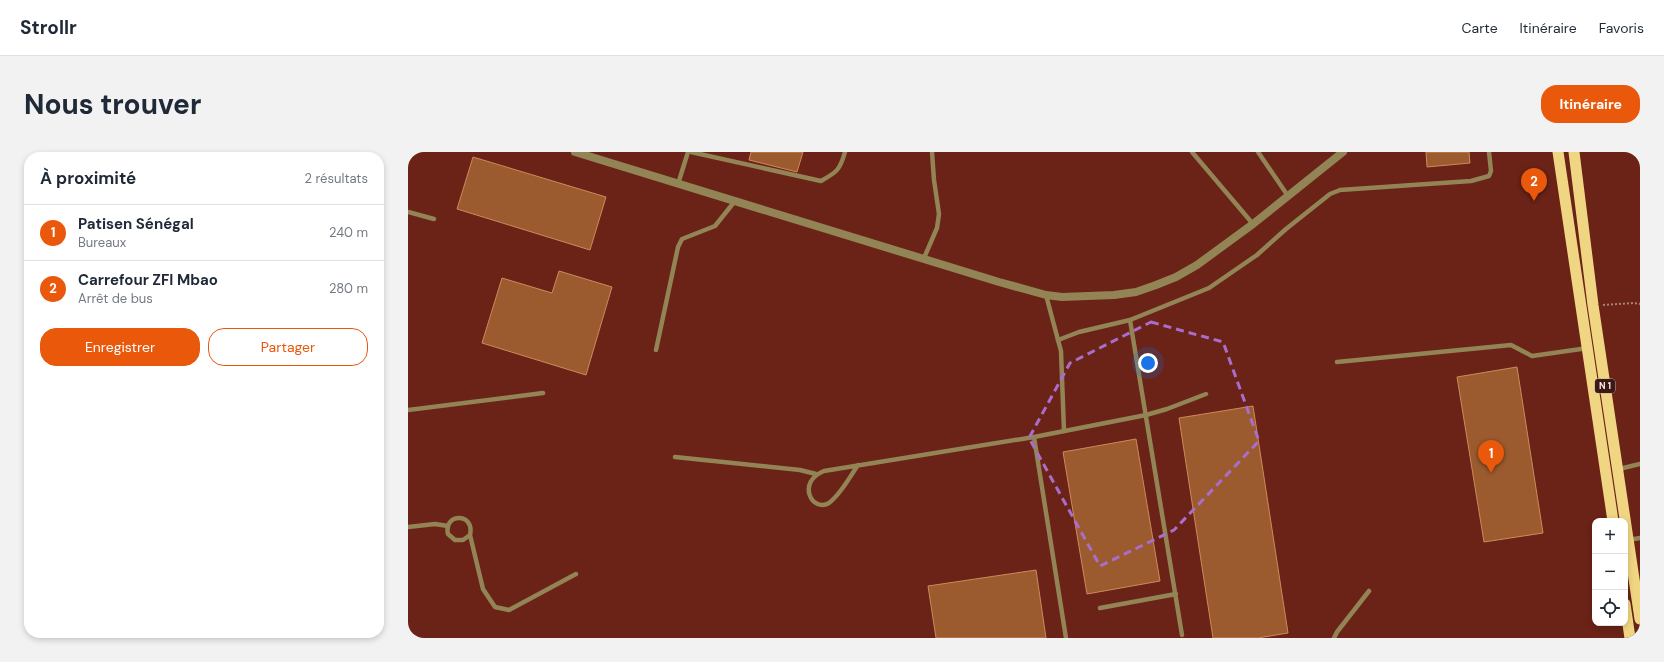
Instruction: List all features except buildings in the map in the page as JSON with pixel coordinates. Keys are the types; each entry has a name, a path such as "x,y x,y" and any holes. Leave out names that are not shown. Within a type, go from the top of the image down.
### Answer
{"highway":[{"name":"N 1","path":"1558,152 1613,518"},
{"name":"N 1","path":"1574,152 1593,306 1625,518"},
{"name":"N 1","path":"1628,540 1640,619"},
{"path":"1628,624 1630,638"}],"street":[{"path":"575,152 589,154 678,184 1046,295 1062,297 1114,295 1136,292 1176,277 1253,224 1342,152"}],"lane":[{"path":"678,184 688,152"},
{"path":"691,152 821,181 834,174 840,167 845,152"},
{"path":"924,258 937,228 938,214 932,152"},
{"path":"1192,152 1253,224"},
{"path":"1258,152 1288,196"},
{"path":"1058,340 1079,332 1130,320 1209,288 1256,255 1330,194 1340,190 1471,181 1485,178 1489,176 1490,171 1488,152"},
{"path":"656,350 678,247 682,239 715,226 735,201"},
{"path":"408,212 434,219"},
{"path":"1046,295 1061,352 1064,431"},
{"path":"1130,320 1182,634"},
{"path":"1337,362 1511,345 1532,356 1588,348"},
{"path":"408,410 543,393"},
{"path":"858,466 840,491 828,503 823,505 817,504 810,495 810,481 816,474 824,471 1034,437 1146,415 1167,409 1206,394"},
{"path":"1034,437 1066,638"},
{"path":"676,457 800,470 816,474"},
{"path":"1617,469 1640,464"},
{"path":"470,534 463,540 455,540 448,534 448,526 450,521 455,518 460,518 466,520 469,524 483,589 495,607 509,610 576,574"},
{"path":"408,527 435,524 448,526"},
{"path":"1628,540 1640,538"},
{"path":"1334,638 1336,632 1369,591"},
{"path":"1100,608 1176,594"}],"path":[{"path":"1593,306 1633,303 1640,304"}],"highlighted area":[{"path":"1151,322 1223,342 1259,441 1174,530 1100,566 1029,438 1070,363"}],"place":[{"name":"Carrefour ZFI Mbao","path":"1534,201"},
{"name":"Patisen Sénégal","path":"1491,473"}]}
